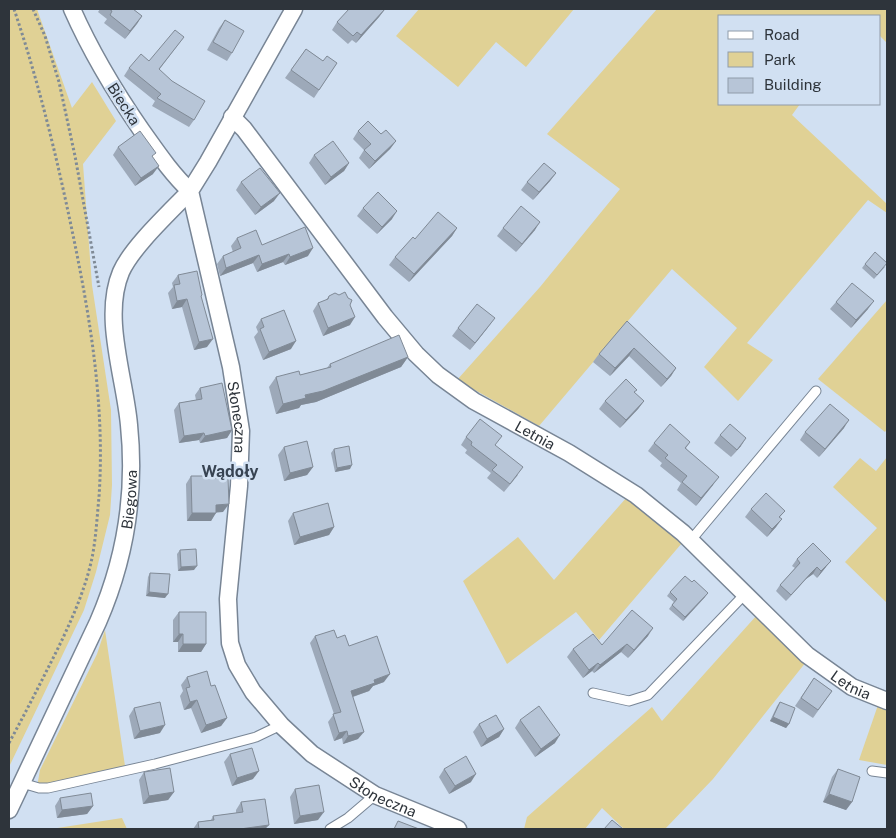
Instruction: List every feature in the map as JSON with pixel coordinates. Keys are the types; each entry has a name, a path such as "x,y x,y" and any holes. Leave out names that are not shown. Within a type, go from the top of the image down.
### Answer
{"street":[{"name":"Biecka","path":"72,9 87,43 125,107 168,168 190,191"},
{"path":"190,191 294,9"},
{"name":"Letnia","path":"232,117 244,129 385,317 416,354 438,375 474,401 569,454 636,495 690,540 807,655 852,686 887,701"},
{"name":"Słoneczna","path":"190,191 231,368 241,431 239,486 228,599 230,643 238,665 253,692 281,725 312,754 375,795 458,829"},
{"name":"Biegowa","path":"9,810 98,622 113,584 124,543 129,504 131,447 127,405 114,320 113,299 116,287 122,271 130,258 190,191"}],"lane":[{"path":"690,540 816,390"},
{"path":"594,692 629,701 648,694 745,594"},
{"path":"22,783 40,788 48,788 136,768 256,737 281,725"},
{"path":"872,771 887,773"},
{"path":"330,829 348,818 375,795"}],"path":[{"path":"9,743 65,635 78,603 92,559 97,523 101,438 98,388 81,276 56,154 33,66 14,9"},
{"path":"33,9 45,36 59,82 100,291 104,278"}],"green space":[{"path":"9,9 37,9 72,108 92,82 116,121 83,164 92,285 111,410 112,485 110,515 96,572 84,610 9,767"},
{"path":"419,9 574,9 526,67 496,42 458,87 396,36"},
{"path":"657,9 887,9 887,43 881,37 881,15 718,15 718,105 799,105 792,115 887,204 887,213 868,200 747,343 773,360 738,401 704,367 737,328 672,269 539,426 457,380 540,287 620,189 547,134"},
{"path":"887,300 887,429 885,432 818,379"},
{"path":"887,457 887,603 845,562 877,528 833,487 860,458 876,471"},
{"path":"627,497 682,543 599,640 576,612 507,664 463,581 518,537 554,580"},
{"path":"757,615 806,662 713,779 665,829 624,829 602,808 585,829 524,829 527,817 652,707 662,721"},
{"path":"105,630 125,766 37,787 40,770 97,654"},
{"path":"878,705 887,707 887,765 859,760"},
{"path":"122,818 127,829 51,829"}],"building":[{"path":"109,9 133,9 142,16 130,31 110,15 112,11"},
{"path":"349,9 385,9 361,35 357,32 353,36 337,22"},
{"path":"225,20 244,31 232,53 213,42"},
{"path":"175,30 184,37 159,69 172,81 205,101 194,120 157,98 161,94 129,68 141,54 149,61"},
{"path":"306,49 323,61 327,56 337,63 319,90 291,70"},
{"path":"368,121 381,134 386,130 396,141 375,161 364,150 371,144 358,131"},
{"path":"140,131 156,153 152,156 159,166 141,178 118,147"},
{"path":"333,141 349,163 331,177 314,155"},
{"path":"544,163 556,173 539,192 527,182"},
{"path":"260,168 280,193 261,207 241,182"},
{"path":"378,192 397,211 382,227 363,208"},
{"path":"521,206 540,222 522,244 503,228"},
{"path":"438,212 457,228 414,274 395,257 413,237 415,239"},
{"path":"305,227 313,248 290,257 289,254 262,264 259,255 226,268 223,256 241,248 237,238 256,230 262,245"},
{"path":"875,252 887,263 877,275 865,264"},
{"path":"197,271 201,296 213,339 199,342 187,299 177,301 174,285 180,284 178,275"},
{"path":"852,283 874,301 856,320 836,302"},
{"path":"345,292 348,298 352,300 350,305 355,317 328,328 318,303 328,299 329,296 335,293 339,295"},
{"path":"477,304 495,318 475,343 458,328"},
{"path":"284,310 296,341 269,352 260,329 264,327 261,319"},
{"path":"627,321 676,368 667,379 634,348 615,368 599,354"},
{"path":"399,335 408,357 323,391 305,395 306,398 283,404 276,377 299,371 300,375 331,367 330,364"},
{"path":"626,379 637,390 634,392 644,401 626,420 605,401"},
{"path":"222,383 232,430 205,436 204,433 184,436 179,403 202,399 200,388"},
{"path":"830,404 849,420 825,449 805,432"},
{"path":"480,419 502,436 495,445 523,467 510,484 492,470 497,465 471,445 472,442 466,437"},
{"path":"670,424 690,442 685,448 719,477 701,498 682,482 687,476 665,458 668,455 654,443"},
{"path":"730,424 746,438 737,450 720,435"},
{"path":"307,441 313,467 290,473 284,447"},
{"path":"349,446 352,465 337,468 334,449"},
{"path":"191,476 228,478 229,504 216,505 216,513 192,513"},
{"path":"766,493 785,511 779,517 782,519 772,529 751,509"},
{"path":"328,503 334,527 300,537 293,513"},
{"path":"813,543 831,561 821,571 817,567 791,595 780,585 800,563 797,559"},
{"path":"196,549 197,566 181,567 180,550"},
{"path":"150,573 170,574 168,594 149,592"},
{"path":"685,576 692,582 694,580 708,593 685,617 672,605 677,599 670,592"},
{"path":"632,610 653,628 634,650 627,644 600,665 598,663 589,670 573,649 593,634 602,645"},
{"path":"179,612 206,612 206,644 183,644 183,634 179,634"},
{"path":"334,630 337,638 345,635 349,646 377,636 390,674 374,680 375,683 351,691 364,732 348,736 347,731 339,733 333,714 341,712 315,636"},
{"path":"207,671 211,686 215,685 227,718 206,725 197,700 190,702 186,688 190,687 187,677"},
{"path":"814,678 832,691 818,710 801,698"},
{"path":"160,702 165,725 140,731 134,708"},
{"path":"780,702 795,708 789,724 773,717"},
{"path":"539,706 560,735 541,749 520,720"},
{"path":"496,715 504,729 487,739 479,724"},
{"path":"252,748 259,771 237,778 230,754"},
{"path":"466,756 476,774 455,786 444,769"},
{"path":"170,768 174,792 149,796 144,772"},
{"path":"838,769 860,777 852,802 829,794"},
{"path":"319,785 324,812 300,816 295,789"},
{"path":"91,793 93,806 62,810 60,798"},
{"path":"265,799 269,825 240,829 199,829 198,822 214,820 213,816 243,812 241,802"},
{"path":"612,820 623,829 604,829"},
{"path":"398,821 419,829 394,829"}],"district":[{"name":"Wądoły","path":"230,471"}]}
